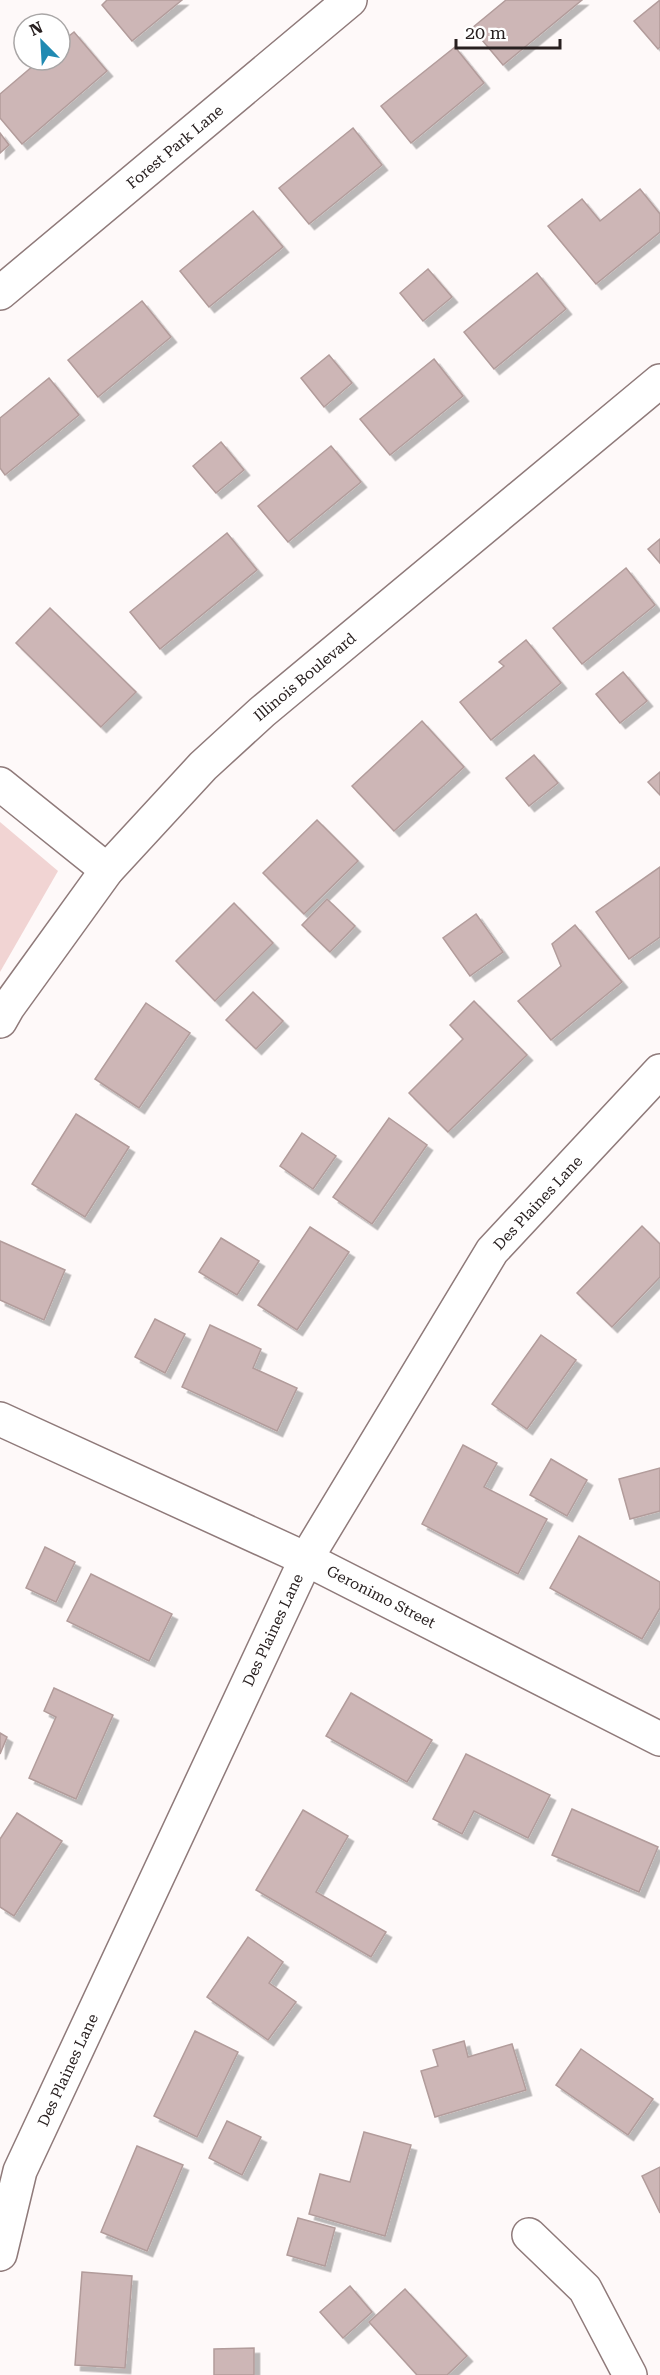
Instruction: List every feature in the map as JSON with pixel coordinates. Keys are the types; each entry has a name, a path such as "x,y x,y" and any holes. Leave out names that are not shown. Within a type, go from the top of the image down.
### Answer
{"street":[{"name":"Forest Park Lane","path":"0,293 350,0"},
{"name":"Illinois Boulevard","path":"0,1021 8,1006 107,870 203,766 262,712 660,381"},
{"path":"0,784 107,870"},
{"name":"Des Plaines Lane","path":"0,2254 20,2171 306,1559 492,1251 660,1071"},
{"name":"Geronimo Street","path":"0,1419 306,1559 660,1739"},
{"path":"529,2235 585,2289 630,2375"}],"shaded area":[{"path":"0,822 58,871 0,972"}],"building":[{"path":"107,0 182,0 132,41 102,5"},
{"path":"506,0 582,0 503,65 472,28"},
{"path":"660,0 660,47 658,49 634,21"},
{"path":"74,32 107,71 22,144 0,118 0,94 26,72 72,72 72,34"},
{"path":"455,47 484,83 411,143 381,106"},
{"path":"353,128 382,165 309,224 279,188"},
{"path":"0,133 9,145 0,153"},
{"path":"640,189 660,214 660,232 596,284 548,226 582,199 600,221"},
{"path":"253,211 283,247 209,307 180,271"},
{"path":"428,269 452,297 423,321 400,293"},
{"path":"537,273 566,309 494,369 464,332"},
{"path":"142,301 171,337 98,397 68,360"},
{"path":"329,355 352,383 324,407 301,378"},
{"path":"434,359 463,396 390,455 360,419"},
{"path":"49,378 79,415 5,475 0,468 0,418"},
{"path":"221,442 244,470 216,493 193,466"},
{"path":"331,446 361,482 288,542 258,506"},
{"path":"227,533 257,570 160,649 130,612"},
{"path":"660,539 660,563 648,549"},
{"path":"626,568 655,605 582,664 553,628"},
{"path":"50,608 136,692 101,727 16,643"},
{"path":"526,640 561,683 491,740 460,702 504,666 499,662"},
{"path":"623,672 647,701 620,723 596,694"},
{"path":"422,721 464,767 394,831 352,786"},
{"path":"534,755 558,783 529,806 506,778"},
{"path":"660,772 660,795 648,782"},
{"path":"317,820 358,861 304,914 263,873"},
{"path":"660,867 660,937 629,959 596,912"},
{"path":"327,899 355,926 330,952 302,925"},
{"path":"234,903 273,943 215,1001 176,961"},
{"path":"476,914 503,952 470,976 443,938"},
{"path":"575,925 622,982 551,1040 518,1001 561,966 552,944"},
{"path":"253,992 283,1021 256,1049 226,1020"},
{"path":"474,1001 527,1055 448,1132 409,1093 463,1039 450,1025"},
{"path":"146,1003 190,1033 139,1108 95,1079"},
{"path":"76,1114 129,1147 85,1217 32,1184"},
{"path":"389,1118 427,1145 372,1224 333,1197"},
{"path":"302,1133 336,1156 313,1189 280,1166"},
{"path":"642,1226 660,1244 660,1277 612,1327 577,1293"},
{"path":"310,1227 349,1252 297,1330 258,1305"},
{"path":"221,1238 259,1261 237,1295 199,1272"},
{"path":"0,1241 65,1270 44,1320 0,1300"},
{"path":"155,1319 185,1334 165,1373 135,1357"},
{"path":"210,1325 261,1349 253,1368 297,1388 277,1431 182,1387"},
{"path":"541,1335 576,1360 527,1429 492,1404"},
{"path":"463,1445 497,1463 484,1487 547,1519 518,1574 422,1524"},
{"path":"551,1459 587,1480 567,1516 530,1495"},
{"path":"660,1468 660,1511 630,1519 619,1479"},
{"path":"579,1536 660,1582 660,1608 642,1639 550,1588"},
{"path":"45,1547 75,1562 56,1602 26,1588"},
{"path":"91,1574 172,1614 149,1661 67,1621"},
{"path":"54,1688 113,1715 76,1799 29,1778 56,1717 44,1711"},
{"path":"351,1693 432,1740 407,1782 326,1736"},
{"path":"0,1733 7,1737 0,1754"},
{"path":"466,1754 550,1795 528,1838 474,1811 462,1834 433,1819"},
{"path":"572,1809 658,1847 639,1892 552,1855"},
{"path":"303,1810 348,1836 316,1892 386,1932 371,1957 256,1890"},
{"path":"17,1813 62,1841 14,1916 0,1907 0,1839"},
{"path":"248,1937 283,1962 269,1983 296,2002 268,2040 207,1997"},
{"path":"195,2031 238,2052 197,2137 154,2116"},
{"path":"464,2041 468,2057 512,2044 526,2090 435,2117 421,2071 438,2066 433,2050"},
{"path":"581,2049 653,2099 628,2135 556,2085"},
{"path":"227,2121 261,2137 242,2175 209,2158"},
{"path":"364,2132 411,2145 385,2236 309,2214 320,2174 350,2182"},
{"path":"137,2146 183,2165 147,2251 101,2232"},
{"path":"660,2167 660,2213 642,2176"},
{"path":"298,2218 335,2228 325,2266 287,2255"},
{"path":"82,2272 132,2276 125,2368 75,2365"},
{"path":"350,2286 372,2312 343,2338 320,2312"},
{"path":"405,2289 467,2356 447,2375 417,2375 369,2322"},
{"path":"254,2348 254,2375 214,2375 214,2349"}]}
